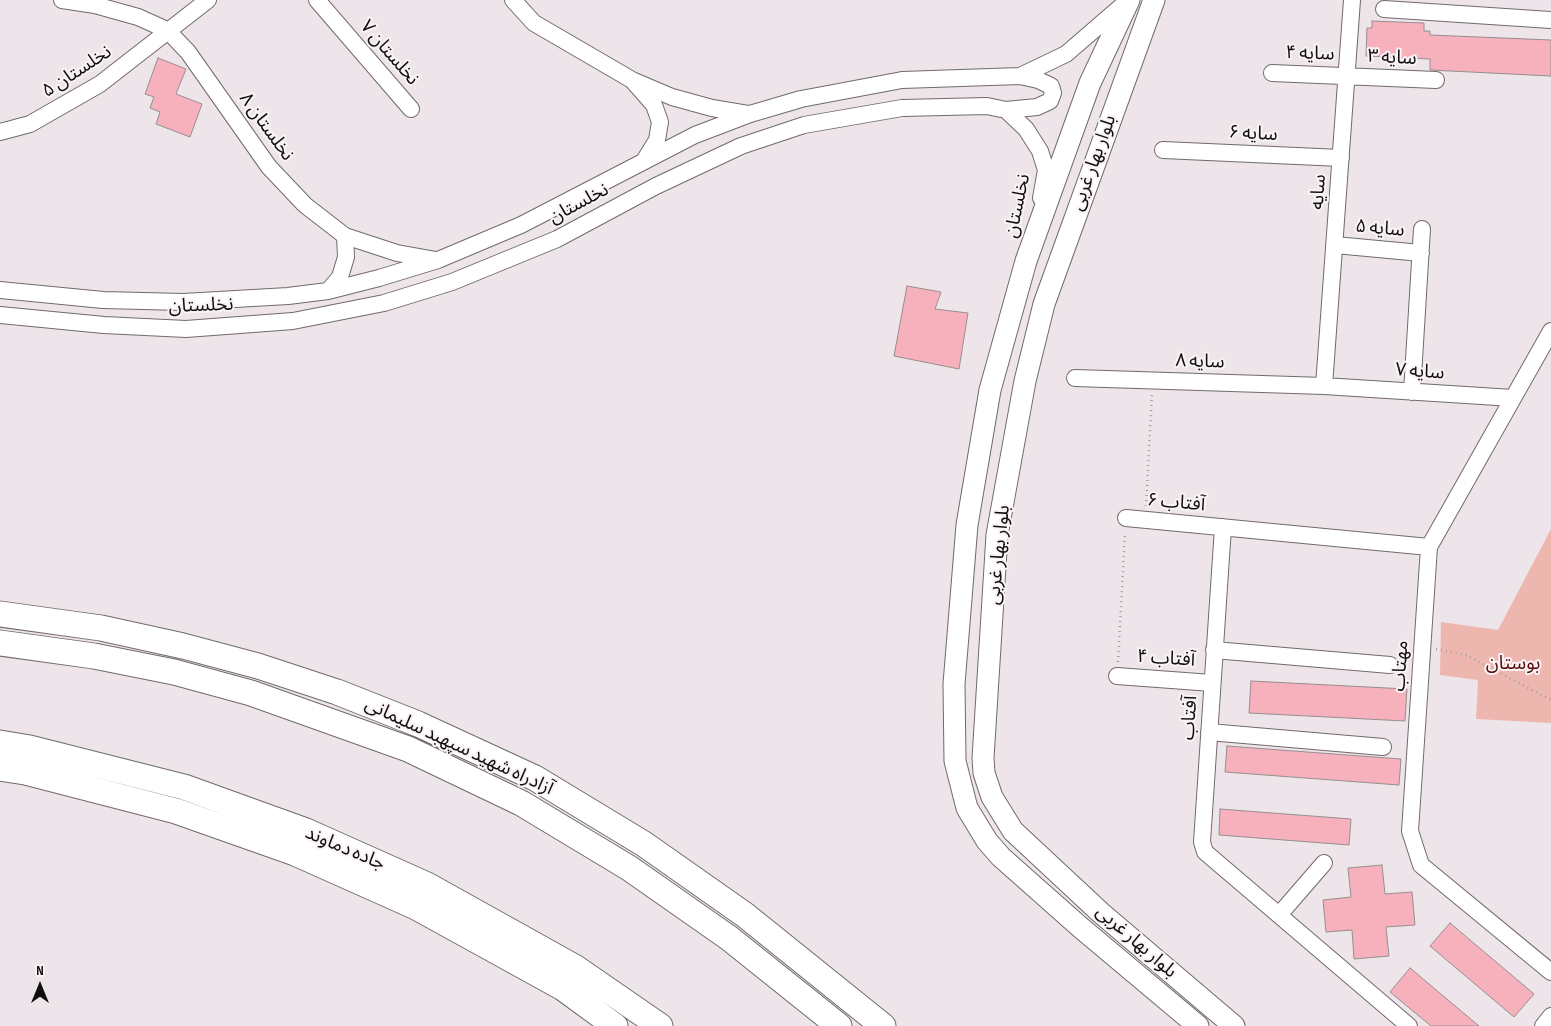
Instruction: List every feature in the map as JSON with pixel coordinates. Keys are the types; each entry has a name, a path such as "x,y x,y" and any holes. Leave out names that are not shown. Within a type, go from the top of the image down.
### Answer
{"highway":[{"name":"آزادراه شهید سپهبد سلیمانی","path":"0,614 101,628 183,646 258,666 337,692 418,724 535,778 644,844 745,914 883,1026"},
{"name":"آزادراه شهید سپهبد سلیمانی","path":"0,644 94,656 174,672 251,693 408,750 521,803 629,868 729,938 839,1026"},
{"name":"جاده دماوند","path":"0,743 30,748 184,787 306,832 444,894 576,968 660,1026"},
{"name":"جاده دماوند","path":"0,768 25,772 176,811 295,853 416,907 563,988 615,1026"}],"main road":[{"name":"بلوار بهار غربی","path":"1154,0 1044,304 1025,381 997,535 983,758 984,773 992,797 1013,830 1101,913 1234,1026"},
{"name":"بلوار بهار غربی","path":"1128,1 1090,83 1026,262 990,390 967,525 954,684 955,761 960,788 970,814 1000,857 1198,1026"}],"street":[{"path":"62,0 95,4 138,17 167,30"},
{"name":"نخلستان ۵","path":"0,132 30,124 100,84 208,0"},
{"name":"نخلستان ۷","path":"317,0 411,109"},
{"path":"513,0 534,23 632,80 672,97 712,108 750,114"},
{"name":"سایه","path":"1324,386 1352,0"},
{"name":"نخلستان","path":"0,290 103,300 183,302 288,296 328,290 438,260 529,221 695,135 750,114 801,99 902,80 1020,76 1066,54 1128,1"},
{"path":"1384,10 1551,20"},
{"name":"نخلستان ۸","path":"167,30 188,52 269,167 305,205 345,236 397,253 438,260"},
{"name":"سایه ۴","path":"1272,72 1347,76"},
{"path":"1006,110 1038,106 1050,101 1053,93 1051,86 1038,80 1020,76"},
{"name":"سایه ۳","path":"1347,76 1436,80"},
{"path":"632,80 654,104 660,122 657,140 643,161"},
{"name":"نخلستان","path":"0,315 104,325 186,329 293,321 384,303 452,282 557,239 664,182 741,146 804,126 902,108 987,106 1006,110 1026,129 1040,151 1046,170 1026,262"},
{"name":"سایه ۶","path":"1163,150 1341,158"},
{"path":"1412,392 1422,230"},
{"path":"328,290 340,277 346,257 345,236"},
{"name":"سایه ۵","path":"1335,245 1421,253"},
{"name":"مهتاب","path":"1551,331 1429,547 1410,830 1421,866 1551,972"},
{"name":"سایه ۸","path":"1075,378 1324,386"},
{"name":"سایه ۷","path":"1324,386 1513,398"},
{"name":"آفتاب ۶","path":"1126,518 1223,526"},
{"path":"1223,526 1429,547"},
{"name":"آفتاب","path":"1223,526 1202,842 1205,852 1409,1026"},
{"path":"1214,650 1390,666"},
{"name":"آفتاب ۴","path":"1117,676 1212,683"},
{"path":"1209,732 1382,747"},
{"path":"1279,915 1324,863"},
{"path":"1543,1026 1551,1016"}],"path":[{"path":"1146,520 1153,381"},
{"path":"1117,676 1126,518"},
{"path":"1422,647 1466,655 1551,700"}],"green space":[{"name":"بوستان","path":"1551,529 1551,723 1476,719 1478,680 1440,675 1441,622 1498,630"}],"building":[{"path":"1372,21 1424,23 1424,31 1430,31 1430,35 1551,40 1551,76 1430,70 1430,59 1366,56 1367,28 1372,28"},
{"path":"158,58 186,69 176,94 202,104 190,137 156,124 160,112 150,108 154,97 145,94"},
{"path":"907,286 941,292 935,309 968,313 959,369 894,356"},
{"path":"1251,681 1407,689 1405,721 1249,713"},
{"path":"1227,746 1401,759 1399,785 1225,772"},
{"path":"1220,809 1351,819 1349,845 1219,835"},
{"path":"1382,865 1385,894 1412,892 1415,925 1386,927 1389,956 1354,959 1352,930 1326,932 1323,900 1351,897 1348,868"},
{"path":"1450,923 1534,994 1514,1017 1430,946"},
{"path":"1410,968 1479,1026 1431,1026 1390,992"}]}
